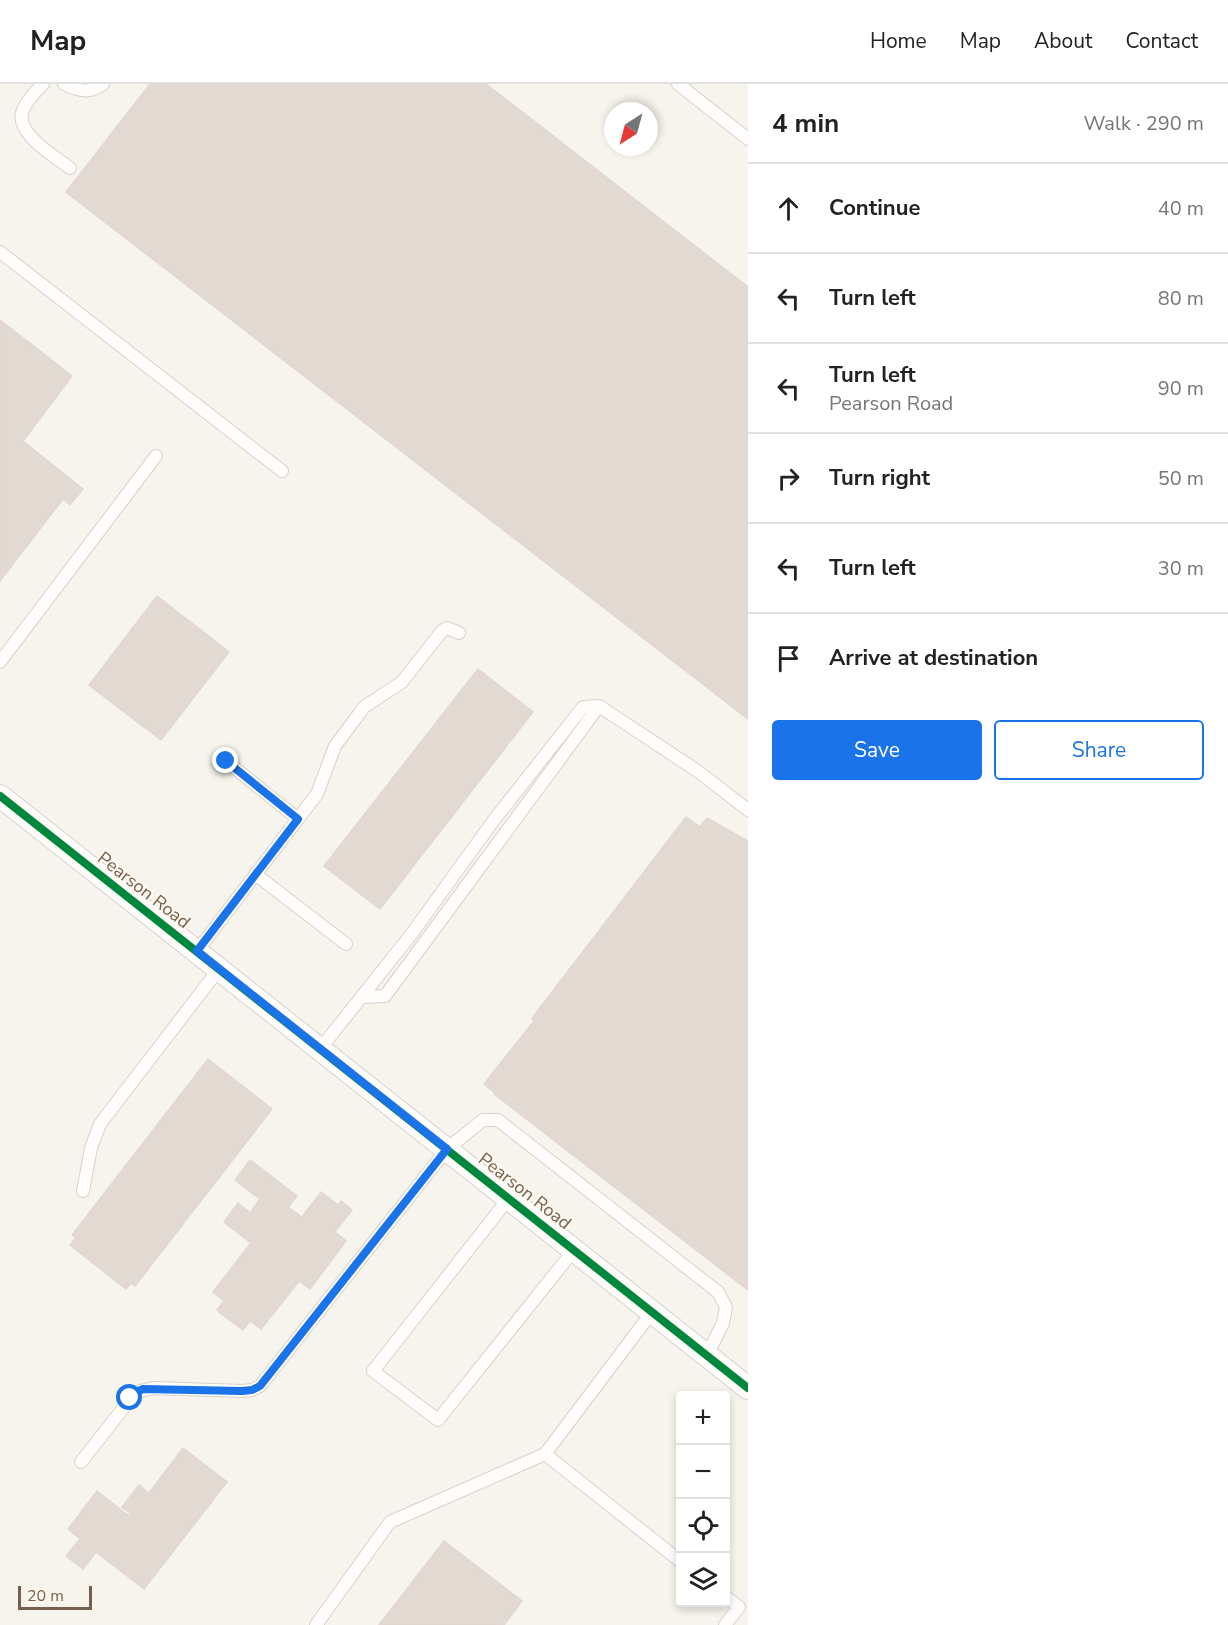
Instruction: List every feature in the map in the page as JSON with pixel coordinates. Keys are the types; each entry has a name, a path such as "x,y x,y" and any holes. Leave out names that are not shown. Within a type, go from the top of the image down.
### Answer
{"street":[{"name":"Pearson Road","path":"0,796 748,1388"}],"lane":[{"path":"43,84 22,111 22,121 34,141 70,168"},
{"path":"64,84 77,90 90,91 103,84"},
{"path":"678,84 748,139"},
{"path":"0,252 282,471"},
{"path":"0,662 156,456"},
{"path":"197,951 321,786 335,746 364,707 402,682 442,631 447,628 459,633"},
{"path":"362,997 385,996 599,706"},
{"path":"320,1049 410,936 494,820 583,707 599,706 699,772 748,810"},
{"path":"226,761 298,819"},
{"path":"255,874 346,944"},
{"path":"83,1191 91,1148 100,1124 219,969"},
{"path":"81,1462 136,1392 153,1388 242,1391 260,1386 447,1149 483,1120 498,1120 718,1292 726,1307 723,1323 707,1355"},
{"path":"509,1198 373,1371 438,1420 574,1250"},
{"path":"316,1625 390,1522 545,1454 652,1312"},
{"path":"545,1454 676,1557"},
{"path":"725,1625 739,1607 730,1600"}],"building":[{"path":"150,84 486,84 748,287 748,719 66,192"},
{"path":"0,320 72,376 23,441 83,489 70,505 63,499 0,581"},
{"path":"157,596 229,652 161,740 89,685"},
{"path":"478,669 533,712 380,909 324,866"},
{"path":"686,817 700,827 707,818 748,841 748,1290 484,1084 534,1021 532,1019 536,1013"},
{"path":"208,1059 272,1109 135,1286 131,1283 126,1289 70,1245 76,1238 72,1235"},
{"path":"250,1160 297,1196 288,1207 302,1217 321,1192 338,1205 341,1201 352,1210 335,1232 346,1241 310,1289 299,1281 261,1329 250,1321 243,1330 217,1310 224,1301 213,1292 251,1243 224,1222 238,1203 250,1213 260,1199 235,1180"},
{"path":"183,1448 227,1482 144,1589 96,1552 83,1569 66,1556 80,1539 68,1529 97,1491 129,1516 131,1514 122,1507 139,1485 149,1493"},
{"path":"444,1541 522,1601 504,1625 379,1625"}],"cycle path":[{"path":"0,796 748,1388"}],"route":[{"path":"130,1398 136,1392 153,1388 242,1391 260,1386 447,1149 197,951 298,819 226,761"}]}
